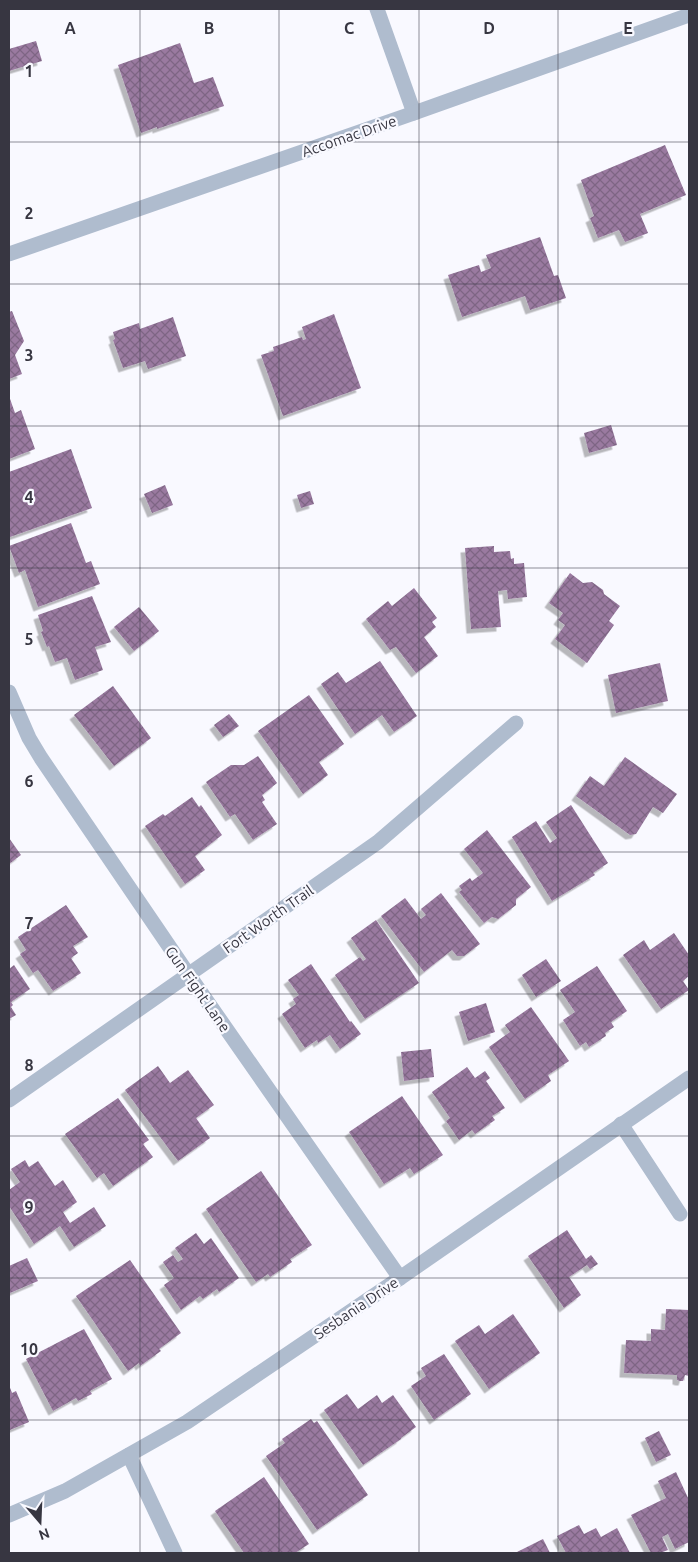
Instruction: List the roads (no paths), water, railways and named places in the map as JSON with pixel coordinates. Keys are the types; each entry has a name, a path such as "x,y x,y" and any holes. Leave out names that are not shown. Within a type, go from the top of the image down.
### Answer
{"street":[{"path":"377,9 414,113"},
{"name":"Accomac Drive","path":"9,254 689,15"},
{"name":"Gun Fight Lane","path":"9,692 29,738 41,758 188,974 400,1278"},
{"name":"Fort Worth Trail","path":"9,1100 378,842 516,723"},
{"name":"Sesbania Drive","path":"9,1515 65,1491 186,1422 400,1278 689,1078"},
{"path":"621,1124 680,1214"},
{"path":"129,1455 175,1553"}]}
